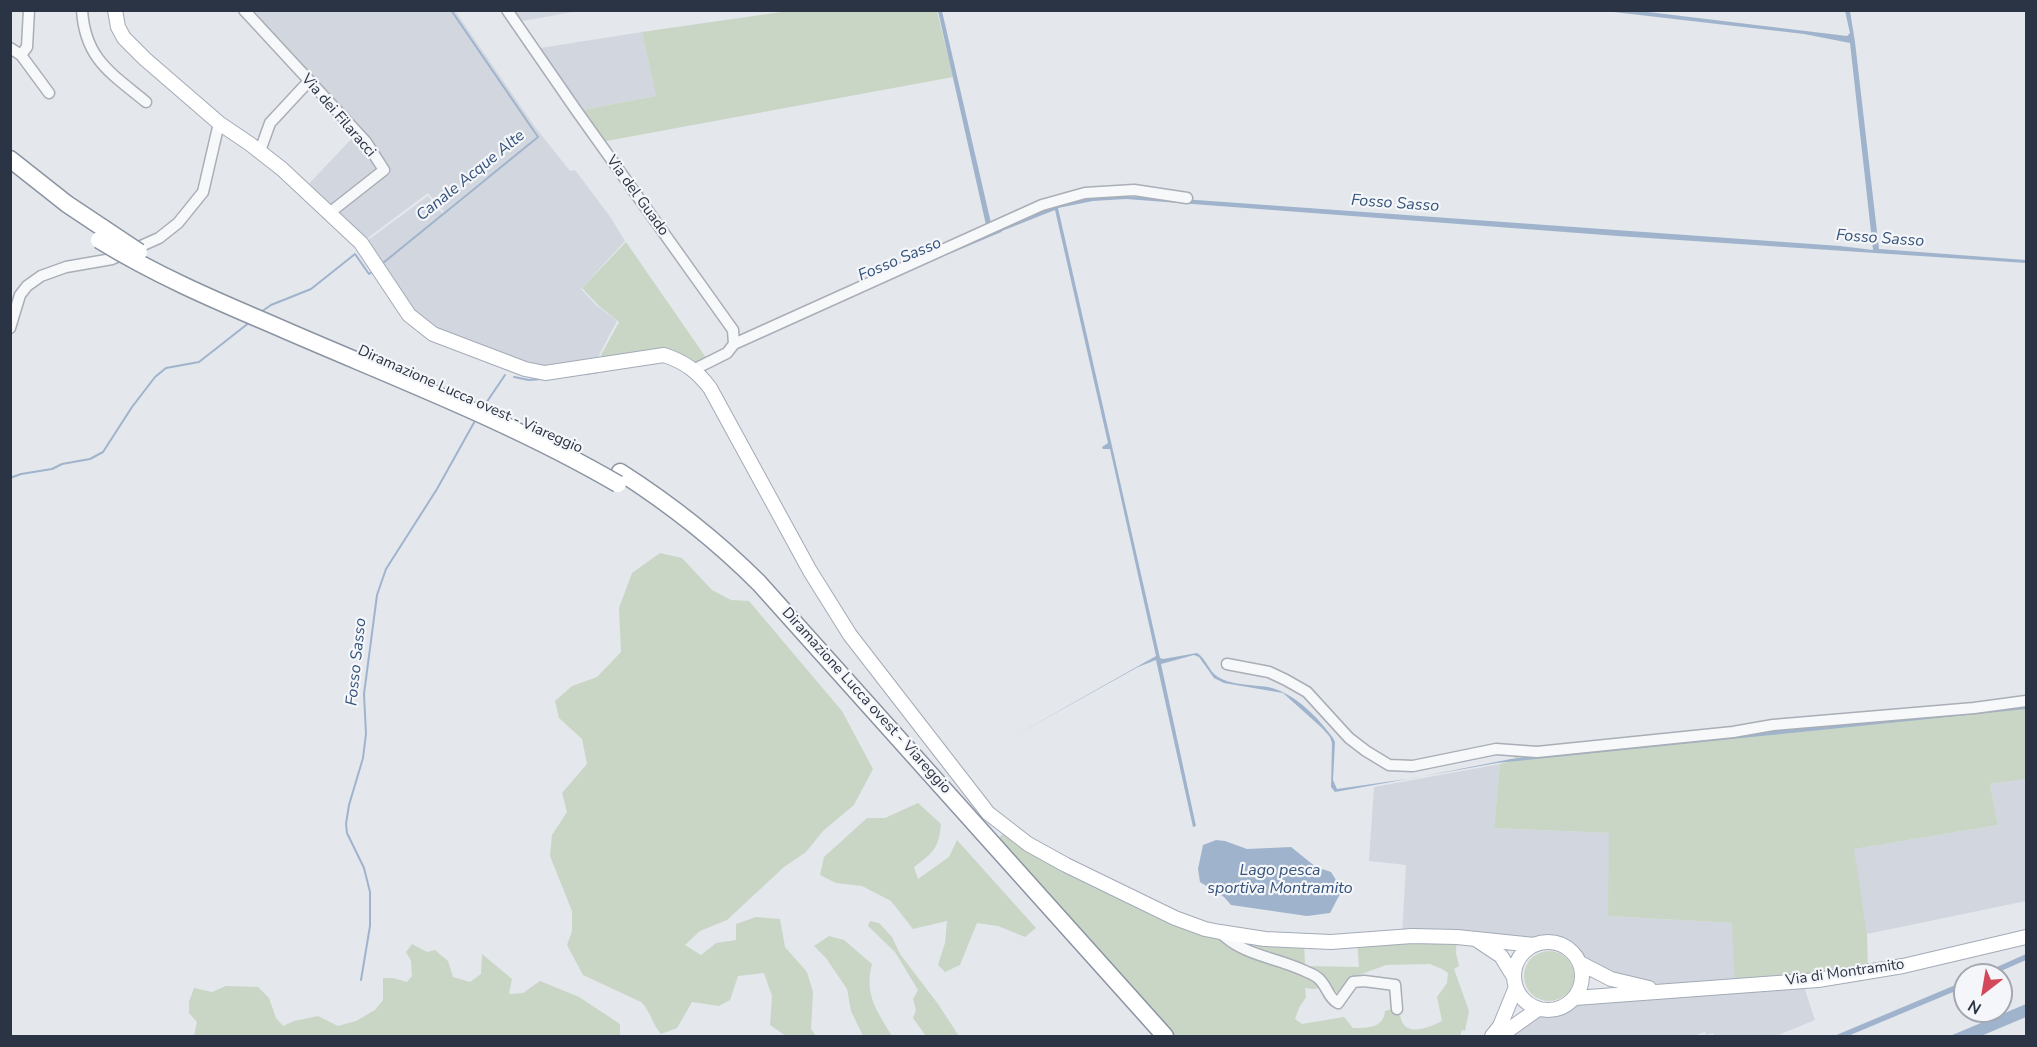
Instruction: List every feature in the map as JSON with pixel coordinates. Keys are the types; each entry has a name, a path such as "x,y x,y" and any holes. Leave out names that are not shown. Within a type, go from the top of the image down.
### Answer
{"highway":[{"name":"Diramazione Lucca ovest - Viareggio","path":"10,159 137,264 205,296 541,441 619,478 672,519 736,575 756,588 1078,940 1154,1032"},
{"name":"Diramazione Lucca ovest - Viareggio","path":"10,172 101,234"},
{"name":"Diramazione Lucca ovest - Viareggio","path":"756,588 1061,938 1154,1032"}],"main road":[{"path":"115,10 118,27 124,38 219,123 282,169 361,243 409,315 433,334 525,369 545,373 664,355 680,360 695,369 711,388 810,572 850,635 988,813 1028,844 1175,918 1220,932 1265,939 1331,942 1412,936 1475,939 1534,945 1555,942 1566,946 1580,963 1582,981 1575,998 1557,1009 1538,1009 1528,1004 1521,996 1501,956 1475,939"},
{"name":"Via di Montramito","path":"1575,998 1818,980 1903,966 2026,937"},
{"path":"1492,1036 1500,1026 1515,982 1519,958 1534,945"},
{"name":"Via di Montramito","path":"1580,963 1611,979 1660,991"},
{"path":"1500,1036 1538,1009"}],"street":[{"path":"21,55 27,47 29,10"},
{"path":"82,10 83,28 89,46 98,59 146,102"},
{"name":"Via dei Filaracci","path":"244,10 366,142 384,170 328,214"},
{"name":"Via del Guado","path":"507,10 733,330 734,344"},
{"path":"10,48 21,55 49,93"},
{"path":"260,151 270,123 309,81"},
{"path":"10,328 20,295 27,286 41,276 66,267 112,259 159,238 178,223 202,192 219,123"},
{"path":"695,369 728,353 734,344 1042,205 1085,194 1134,190 1187,198"},
{"path":"1227,664 1269,672 1307,692 1349,738 1366,752 1389,765 1413,766 1496,749 1537,752 1733,732 1773,725 1974,708 2026,701"},
{"path":"1220,932 1230,943 1249,952 1289,963 1318,977 1332,1000 1338,1004 1353,982 1395,985 1397,1009"}],"shaded area":[{"path":"246,11 455,11 535,127 570,171 575,170 625,241 581,289 596,305 617,321 599,359 546,367 528,363 463,344 411,314 364,243 428,196 443,214 488,178 444,212 428,193 361,243 303,190 357,133"},
{"path":"509,11 578,11 517,22"},
{"path":"642,32 656,96 577,111 534,49"},
{"path":"1500,764 1494,828 1609,833 1609,916 1733,923 1802,981 1815,1020 1776,1036 1714,1036 1713,1033 1706,1035 1705,1032 1693,1036 1500,1036 1538,1009 1557,1009 1575,998 1657,991 1580,963 1568,948 1558,943 1547,942 1534,945 1402,936 1406,865 1369,861 1374,787"},
{"path":"2026,779 2026,901 1867,934 1853,849 1998,825 1990,784"}],"green space":[{"path":"788,11 937,11 953,77 601,142 577,111 656,96 642,32"},
{"path":"626,242 707,359 700,364 684,355 664,349 601,360 601,355 619,322 582,288"},
{"path":"660,553 682,558 712,590 731,600 749,601 842,711 873,769 854,805 823,831 806,852 784,867 727,920 700,931 685,945 701,955 716,943 736,940 736,924 756,917 780,919 785,947 807,972 813,992 811,1029 816,1036 786,1036 770,1025 772,996 764,973 738,976 730,1000 719,1006 692,1002 677,1028 661,1034 641,1002 583,975 567,945 572,931 572,911 550,856 552,835 567,812 562,793 587,764 582,739 559,718 555,701 572,686 597,677 621,652 619,608 632,573"},
{"path":"2026,699 2026,779 1990,784 1998,825 1854,849 1867,934 1868,971 1735,986 1732,923 1608,916 1609,833 1494,828 1500,764 1516,760 1509,750"},
{"path":"918,803 941,824 939,839 934,849 914,867 918,879 949,857 957,840 1036,928 1025,937 998,926 977,923 960,965 945,972 938,965 945,943 947,921 913,929 891,901 862,886 836,883 820,875 824,857 867,818 885,818"},
{"path":"1008,828 1175,918 1304,940 1305,966 1359,967 1357,940 1457,937 1456,953 1459,966 1454,969 1469,1011 1465,1031 1462,1030 1460,1036 1175,1036 997,840","holes":["1430,964 1448,973 1447,983 1437,997 1442,1021 1429,1027 1410,1029 1401,1021 1400,1013 1392,1009 1385,1011 1382,1021 1378,1024 1364,1028 1353,1028 1344,1017 1302,1024 1295,1019 1306,997 1305,988 1329,986 1338,993 1351,978 1386,965"]},
{"path":"870,921 879,923 892,937 900,954 959,1036 926,1036 913,1018 916,1010 913,999 918,990 895,952 868,926"},
{"path":"829,936 844,940 872,964 870,985 873,1002 892,1036 863,1036 851,1011 847,989 826,958 814,946"},
{"path":"412,944 427,952 435,950 448,961 453,977 470,982 481,974 482,954 512,979 509,994 523,993 540,981 579,997 620,1024 620,1036 194,1036 197,1022 189,1013 189,1002 194,988 212,992 226,986 258,987 269,998 276,1018 283,1026 318,1016 338,1026 356,1021 375,1010 383,1000 383,978 407,982 412,976 411,961 406,952"},
{"path":"1544,951 1554,951 1567,958 1574,971 1574,981 1567,994 1554,1001 1544,1001 1535,997 1528,990 1524,981 1524,971 1528,962 1535,955"}],"water":[{"path":"938,11 942,11 991,223 986,225"},
{"path":"1605,11 1640,11 1847,36 1850,33 1845,11 1850,11 1879,249 2026,260 2026,263 1618,236 1126,199 1093,201 1058,208 1160,658 1197,653 1212,672 1223,680 1268,687 1287,694 1296,700 1320,722 1335,742 1333,780 1337,789 1410,779 1335,792 1331,787 1332,743 1322,728 1283,693 1224,683 1214,678 1199,657 1194,655 1161,664 1196,826 1193,827 1156,660 1138,667 1016,735 1156,656 1110,449 1102,447 1108,443 1055,210 878,284 1045,208 1079,200 1113,197 1182,199 1873,250 1850,43 1804,34"},
{"path":"2026,703 2026,709 1497,763 1422,776 1511,759"},
{"name":"Lago pesca sportiva Montramito","path":"1216,840 1247,849 1291,847 1316,867 1331,872 1339,885 1340,894 1330,913 1307,916 1231,905 1224,897 1200,882 1198,869 1203,845"},
{"path":"2026,954 2026,960 2013,966 2013,963 2006,963"},
{"path":"1953,986 1953,992 1848,1036 1834,1036"},
{"path":"2026,1004 2026,1017 2013,1022 2013,1009"},
{"path":"1981,1023 2012,1023 1981,1036 1950,1036"}],"waterway":[{"name":"Canale Acque Alte","path":"383,263 538,137 451,10"},
{"name":"Fosso Sasso","path":"951,252 1001,231"},
{"name":"Canale Acque Alte","path":"261,312 271,305 311,289 355,254 369,274 372,272"},
{"name":"Canale Acque Alte","path":"10,478 90,459 103,452 132,407 155,377 166,368 199,362 250,322"},
{"name":"Fosso Sasso","path":"586,374 598,372"},
{"name":"Fosso Sasso","path":"482,409 505,375"},
{"name":"Fosso Sasso","path":"514,377 529,380 541,379"},
{"name":"Fosso Sasso","path":"361,980 370,926 370,892 364,868 347,833 346,824 349,805 363,758 366,734 364,694 377,595 386,569 437,489 476,419"}]}
